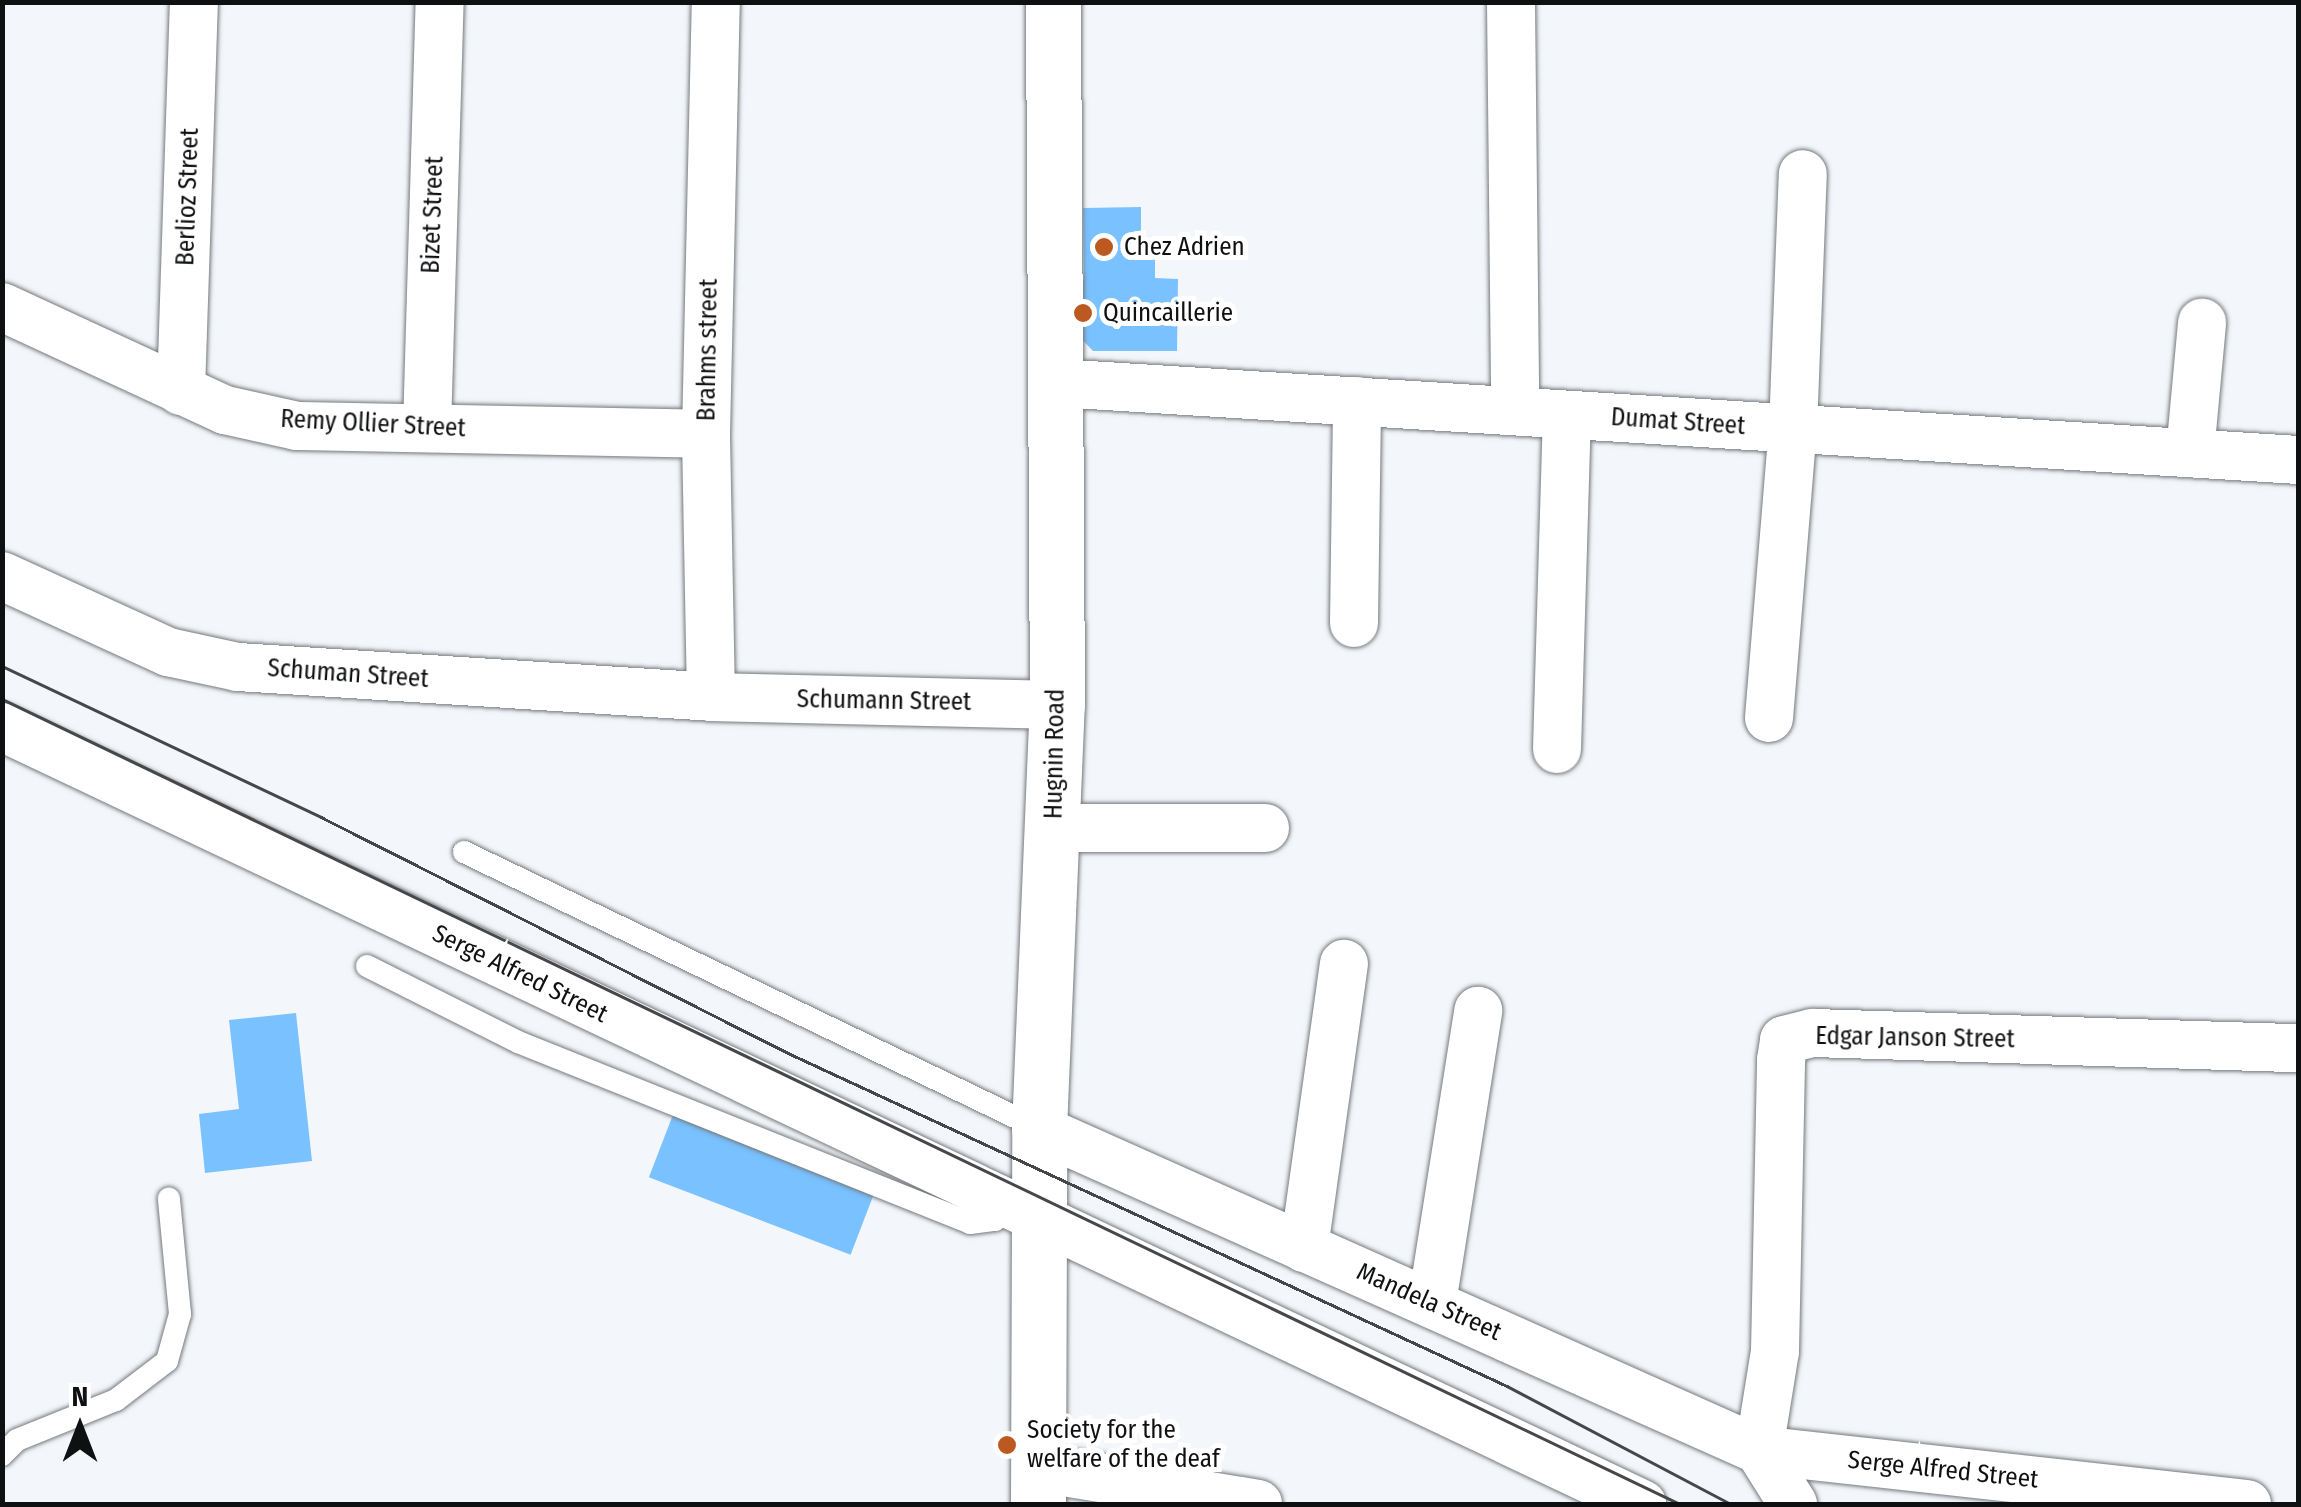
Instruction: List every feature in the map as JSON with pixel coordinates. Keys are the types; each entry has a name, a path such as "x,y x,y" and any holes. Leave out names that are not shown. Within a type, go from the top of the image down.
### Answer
{"street":[{"name":"Berlioz Street","path":"181,391 194,2"},
{"name":"Bizet Street","path":"427,428 440,2"},
{"name":"Brahms street","path":"711,697 706,434 716,2"},
{"name":"Hugnin Road","path":"1038,1486 1022,1214 1039,1128 1057,706 1053,2"},
{"path":"1511,2 1515,411"},
{"path":"1769,718 1793,429 1803,174"},
{"name":"Remy Ollier Street","path":"2,307 225,410 297,426 706,434"},
{"path":"2190,454 2202,323"},
{"name":"Dumat Street","path":"1057,382 2298,460"},
{"path":"1354,623 1357,401"},
{"path":"1557,749 1567,415"},
{"name":"Schuman Street","path":"2,576 168,652 238,667 711,697"},
{"name":"Schumann Street","path":"711,697 1057,706"},
{"name":"Serge Alfred Street","path":"2,727 1022,1214 1642,1504"},
{"path":"1053,828 1265,828"},
{"path":"1304,1248 1344,964"},
{"path":"1432,1303 1478,1011"},
{"name":"Edgar Janson Street","path":"1759,1450 1775,1351 1784,1040 1813,1033 2298,1048"},
{"name":"Mandela Street","path":"1039,1128 1759,1450"},
{"path":"1759,1450 1793,1504"},
{"name":"Serge Alfred Street","path":"1759,1450 2248,1504"},
{"path":"1038,1486 1258,1504"}],"lane":[{"path":"464,852 1039,1128"},
{"path":"367,966 518,1042 970,1223 1022,1214"},
{"path":"2,1455 17,1440 116,1400 167,1360 180,1314 168,1200"}],"building":[{"path":"1141,207 1141,239 1125,239 1125,255 1155,254 1155,278 1178,279 1177,351 1093,351 1071,328 1070,280 1084,280 1083,208"},
{"path":"296,1013 312,1161 205,1173 199,1114 239,1109 229,1020"},
{"path":"674,1112 876,1189 851,1255 649,1177"}],"tram line":[{"path":"2,666 321,817 788,1053 1507,1386 1731,1504"},
{"path":"2,699 1680,1504"}],"place":[{"name":"Chez Adrien","path":"1104,247"},
{"name":"Quincaillerie","path":"1083,313"},
{"name":"Society for the welfare of the deaf","path":"1007,1445"}]}
